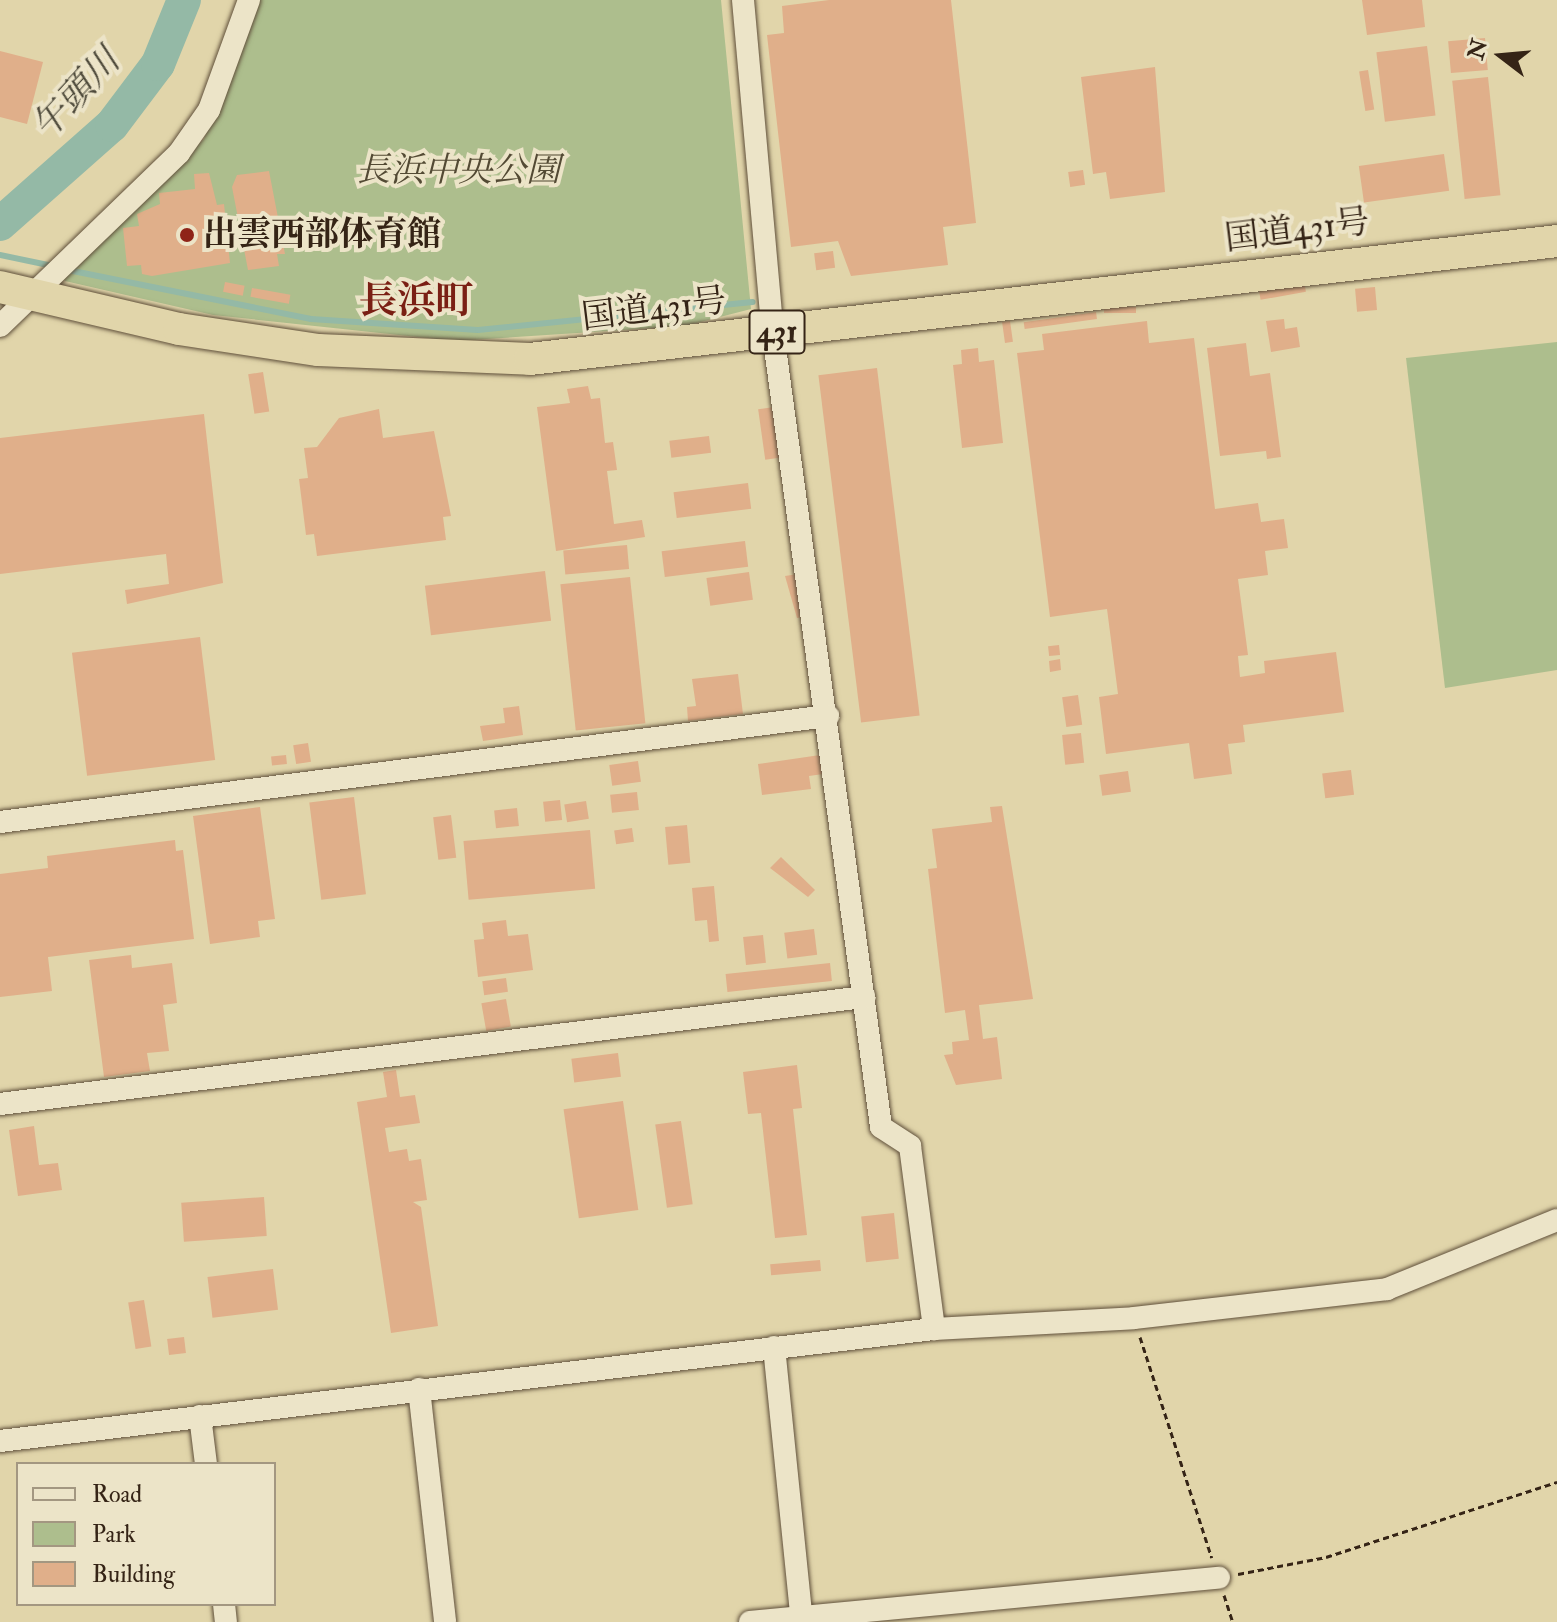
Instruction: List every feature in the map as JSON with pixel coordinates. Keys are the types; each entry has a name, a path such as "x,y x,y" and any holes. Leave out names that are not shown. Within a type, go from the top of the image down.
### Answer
{"highway":[{"name":"国道431号","path":"0,287 53,277 179,329 444,360 627,353 1557,241"}],"street":[{"path":"0,326 179,153 209,110 249,0"},
{"path":"743,0 773,333 828,716 881,1127 910,1146 934,1329"},
{"path":"0,822 828,716"},
{"path":"0,1104 864,997"},
{"path":"0,1441 934,1329 1134,1318 1387,1289 1557,1220"},
{"path":"774,1347 801,1619"},
{"path":"419,1389 445,1622"},
{"path":"200,1416 206,1462"},
{"path":"750,1622 1219,1578"}],"path":[{"path":"1134,1318 1233,1622"},
{"path":"1219,1578 1326,1557 1557,1482"}],"green space":[{"name":"長浜中央公園","path":"259,0 721,0 751,309 685,326 455,341 213,315 65,281 62,276 204,139"},
{"path":"1557,342 1557,670 1445,688 1406,358"}],"building":[{"path":"829,0 951,0 976,223 943,227 948,265 851,276 838,241 791,247 767,35 784,33 782,6"},
{"path":"1362,0 1422,0 1425,27 1367,35"},
{"path":"1485,38 1488,70 1451,73 1448,41"},
{"path":"1427,46 1436,115 1385,122 1376,52"},
{"path":"0,51 43,62 27,124 0,117"},
{"path":"1155,67 1165,192 1110,199 1106,172 1093,174 1081,77"},
{"path":"1368,70 1374,110 1365,111 1359,71"},
{"path":"1488,77 1500,195 1465,199 1452,81"},
{"path":"1444,154 1449,191 1364,203 1359,166"},
{"path":"1083,170 1085,185 1070,187 1068,172"},
{"path":"269,171 285,254 277,254 279,266 248,270 232,187 237,175"},
{"path":"209,173 217,205 224,204 230,263 152,276 142,274 141,265 127,266 123,228 139,226 137,214 160,204 159,193 195,189 194,174"},
{"path":"833,251 835,268 816,270 814,253"},
{"path":"1304,281 1306,292 1261,300 1259,289"},
{"path":"225,282 245,286 243,296 223,292"},
{"path":"1375,287 1377,310 1357,312 1355,289"},
{"path":"252,288 290,295 289,304 250,297"},
{"path":"1104,307 1136,307 1136,313 1104,313"},
{"path":"1096,312 1097,319 1025,329 1024,322"},
{"path":"1284,319 1285,329 1297,327 1300,347 1271,352 1266,321"},
{"path":"1010,321 1013,342 1005,343 1002,322"},
{"path":"1147,321 1149,343 1194,338 1215,509 1258,503 1261,522 1284,519 1288,548 1265,551 1268,575 1238,579 1248,655 1238,656 1240,677 1265,673 1264,661 1336,652 1344,712 1243,725 1245,742 1228,744 1232,774 1194,779 1189,743 1106,754 1099,697 1118,694 1107,609 1050,617 1017,353 1044,350 1042,334"},
{"path":"1246,343 1250,376 1270,373 1281,457 1267,459 1266,451 1220,456 1207,348"},
{"path":"978,348 979,362 994,360 1003,443 962,448 953,365 962,364 961,350"},
{"path":"877,368 920,715 861,723 818,375"},
{"path":"263,372 269,412 254,414 248,374"},
{"path":"588,386 591,399 600,398 605,443 613,442 617,470 607,471 614,524 642,520 645,537 556,551 537,407 570,403 567,389"},
{"path":"774,407 781,458 765,460 758,409"},
{"path":"379,409 383,438 434,431 451,516 443,517 446,540 317,556 314,534 306,535 299,479 308,478 304,448 317,447 339,418"},
{"path":"204,414 223,583 127,604 125,590 169,584 166,554 0,574 0,438"},
{"path":"709,436 711,453 671,458 669,441"},
{"path":"748,483 751,509 677,518 674,492"},
{"path":"745,541 748,567 665,577 662,551"},
{"path":"627,545 629,569 565,574 563,551"},
{"path":"545,571 551,621 431,635 425,586"},
{"path":"749,572 753,600 710,606 706,578"},
{"path":"798,574 803,617 797,618 785,576"},
{"path":"630,577 645,723 576,731 560,584"},
{"path":"200,637 215,760 87,776 72,653"},
{"path":"1059,645 1060,655 1049,656 1048,646"},
{"path":"1060,659 1061,670 1050,672 1049,661"},
{"path":"738,674 743,714 688,721 687,707 696,706 692,679"},
{"path":"1078,695 1082,725 1066,727 1062,697"},
{"path":"519,706 523,735 483,741 480,726 505,723 503,708"},
{"path":"1081,733 1084,763 1065,765 1062,735"},
{"path":"308,743 311,762 296,764 293,745"},
{"path":"286,755 287,764 272,766 271,757"},
{"path":"820,755 823,774 809,776 811,789 762,795 758,764"},
{"path":"638,761 641,782 612,786 609,765"},
{"path":"1351,770 1354,795 1325,798 1322,774"},
{"path":"1128,771 1131,792 1102,796 1099,775"},
{"path":"637,792 639,810 612,813 610,795"},
{"path":"354,797 366,894 321,900 309,802"},
{"path":"560,800 562,820 545,822 543,802"},
{"path":"586,801 589,819 567,822 564,804"},
{"path":"1002,806 1033,999 979,1005 983,1039 997,1037 1002,1079 956,1085 944,1055 953,1054 952,1042 969,1040 965,1010 945,1013 928,869 937,868 932,829 992,822 990,807"},
{"path":"260,807 275,919 258,921 260,937 210,944 193,816"},
{"path":"517,808 519,826 496,828 494,810"},
{"path":"451,815 456,858 438,860 433,817"},
{"path":"687,825 690,863 668,865 665,827"},
{"path":"632,828 634,842 616,844 614,831"},
{"path":"590,830 595,889 469,900 463,841"},
{"path":"175,840 176,851 183,850 194,939 48,957 52,991 0,997 0,874 48,868 47,856"},
{"path":"781,857 815,890 808,897 770,868"},
{"path":"714,886 719,941 709,942 707,920 695,921 692,888"},
{"path":"506,920 508,936 528,934 533,970 478,977 474,940 484,939 482,923"},
{"path":"814,929 817,955 787,958 784,933"},
{"path":"763,935 766,963 746,965 743,937"},
{"path":"131,955 132,968 172,963 177,1003 163,1005 169,1051 147,1053 150,1071 104,1077 89,960"},
{"path":"830,963 832,981 727,992 726,974"},
{"path":"506,978 508,992 484,995 482,981"},
{"path":"506,999 511,1027 486,1031 481,1003"},
{"path":"618,1053 621,1077 574,1083 571,1059"},
{"path":"797,1065 802,1108 793,1109 807,1235 775,1238 761,1113 748,1114 743,1072"},
{"path":"396,1070 400,1097 415,1095 420,1123 385,1128 389,1152 407,1149 409,1161 421,1159 427,1200 413,1202 421,1207 438,1326 391,1333 357,1102 387,1097 383,1072"},
{"path":"623,1101 638,1210 579,1218 564,1109"},
{"path":"681,1121 693,1204 667,1208 655,1125"},
{"path":"34,1126 39,1165 58,1163 62,1190 18,1196 9,1130"},
{"path":"264,1197 267,1236 184,1242 181,1203"},
{"path":"894,1213 899,1259 866,1262 861,1216"},
{"path":"820,1260 821,1271 771,1275 770,1264"},
{"path":"273,1269 278,1310 212,1318 207,1277"},
{"path":"144,1300 151,1346 136,1349 128,1303"},
{"path":"184,1337 186,1353 169,1355 167,1339"}],"waterway":[{"name":"午頭川","path":"0,224 112,125 158,64 184,0"},
{"path":"0,255 53,266"},
{"path":"68,270 311,319 478,330 753,302"}],"place":[{"name":"出雲西部体育館","path":"187,235"}],"district":[{"name":"長浜町","path":"416,302"}]}
